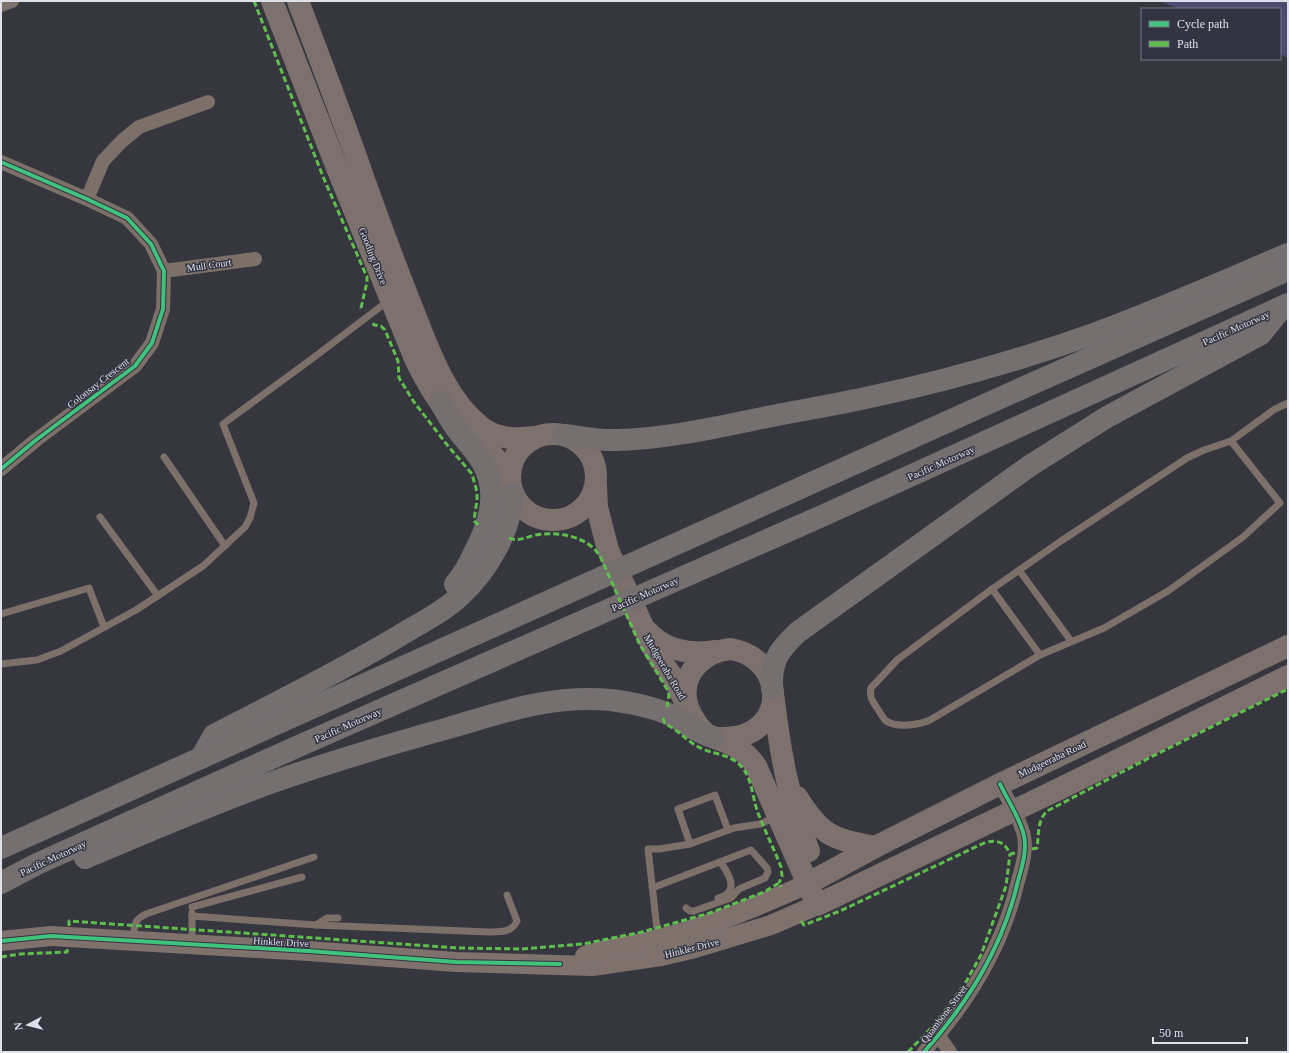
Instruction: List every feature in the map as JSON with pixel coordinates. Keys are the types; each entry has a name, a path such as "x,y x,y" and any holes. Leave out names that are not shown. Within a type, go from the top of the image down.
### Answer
{"highway":[{"path":"564,435 603,440 638,439 691,432 911,388 979,370 1095,333 1199,292 1288,254"},
{"path":"1,848 1288,270"},
{"path":"772,690 772,670 776,659 783,646 798,632 1031,464 1119,410 1261,334 1285,306"},
{"name":"Pacific Motorway","path":"1,883 37,864 822,516 1285,306"},
{"path":"400,635 434,608 461,577 483,535 490,513 490,482 483,463 458,430 440,402"},
{"path":"201,758 214,735 369,654 435,615 451,603 475,580 489,560 502,535 510,514 512,490"},
{"path":"37,864 81,860 251,790 322,765 428,733 518,708 546,702 570,699 591,699 629,703 663,712 685,723 702,734 714,737"}],"main road":[{"name":"Gooding Drive","path":"272,1 334,161 416,361 427,383 440,402 464,428 495,457 504,470 512,490"},
{"name":"Gooding Drive","path":"298,1 384,234 432,357 444,380 467,413 485,431 513,439 536,437"},
{"path":"551,433 574,438 586,448 595,465 596,482 592,496 583,508 566,518 555,520 540,518 526,510 519,503 512,490 509,476 514,458 524,445 536,437 551,433"},
{"name":"Mudgeeraba Road","path":"596,482 596,507 609,551 653,648 675,681 689,709"},
{"name":"Mudgeeraba Road","path":"555,520 569,522 583,528 594,536 609,551"},
{"name":"Mudgeeraba Road","path":"641,622 655,639 678,651 693,653 721,650"},
{"name":"Mudgeeraba Road","path":"813,881 875,847 1000,784 1288,646"},
{"path":"778,816 784,804 780,751 770,680 765,670 754,658 731,649 721,650 704,658 692,671 686,688 686,700 689,709 698,725 705,732 736,746 751,758 760,772 778,816 823,902 1013,812 1288,676"},
{"path":"714,737 728,738 739,736 751,732 759,727 769,713 772,703 772,690"},
{"path":"780,751 813,881"},
{"path":"787,781 811,818 825,832 840,840 875,847"},
{"name":"Hinkler Drive","path":"1,941 51,936 456,962 592,966 660,948 813,881"},
{"name":"Hinkler Drive","path":"660,948 695,948 744,934 789,918 823,902"}],"street":[{"path":"1,5 12,1"},
{"path":"87,199 103,161 122,141 139,127 208,102"},
{"name":"Colonsay Crescent","path":"1,162 127,218 151,244 164,271 163,309 152,343 135,366 1,469"},
{"name":"Mull Court","path":"164,271 255,259"},
{"name":"Quambone Street","path":"924,1052 939,1036 968,998 988,964 1004,930 1011,910 1022,868 1025,843 1022,830 1000,784"},
{"path":"939,1036 950,1052"}],"lane":[{"path":"1,664 37,660 61,651 158,596 203,566 225,546 245,527 250,518 254,503 223,424 391,299"},
{"path":"1232,441 1280,503 1243,537 1168,591 1104,628 1040,655 924,723 912,725 885,721 872,700 870,688 897,660 1019,570 1187,458 1204,450 1232,441 1275,409 1288,403"},
{"path":"164,457 225,546"},
{"path":"100,517 158,596"},
{"path":"1019,570 1071,641"},
{"path":"1,614 89,588 104,627"},
{"path":"992,589 1040,655"},
{"path":"690,844 678,809 715,795 728,830"},
{"path":"660,948 648,849 659,849 690,844 734,828 760,824 778,816"},
{"path":"652,888 751,850 767,868 768,872 765,878 739,889 731,898 694,911 690,911 684,906 698,905 729,892 731,886 729,878 720,862"},
{"path":"134,941 134,926 140,917 192,897 314,856"},
{"path":"192,907 302,877"},
{"path":"192,916 316,925 489,932 503,931 513,928 518,922 507,895"},
{"path":"192,897 192,945"},
{"path":"316,925 326,918 338,918"}],"shaded area":[{"path":"1160,1 1288,1 1288,58 1281,54 1281,8 1176,8"}],"marked path":[{"path":"254,1 324,179 367,277 361,308 362,310"},
{"path":"373,323 374,325 381,326 385,330 398,361 399,378 414,402 472,474 477,492 474,520 480,526"},
{"path":"509,538 519,539 545,534 571,536 588,544 594,549 600,556 640,645 667,689 669,695 667,707"},
{"path":"1032,849 1037,848 1040,822 1042,817 1049,810 1149,758 1288,689"},
{"path":"663,718 665,724 673,728 695,745 705,750 730,758 741,766 751,785 758,813 781,867 782,876 779,883"},
{"path":"801,921 804,925 840,911 984,843 993,841 1000,842 1006,847 1010,854 1015,853"},
{"path":"908,1052 935,1024 966,982 981,955 1006,886 1010,854"},
{"path":"69,926 69,921 459,948 521,949 583,944 642,932 710,913 764,892 779,883 781,887"},
{"path":"1,957 20,954 67,952 68,947"}],"cycle path":[{"path":"1,162 127,218 151,244 164,271 163,309 152,343 135,366 36,440 1,469"},
{"path":"924,1052 956,1013 970,993 994,951 1012,905 1022,865 1025,842 1020,823 1000,784"},
{"path":"1,941 51,936 308,951 456,962 560,964"}]}
